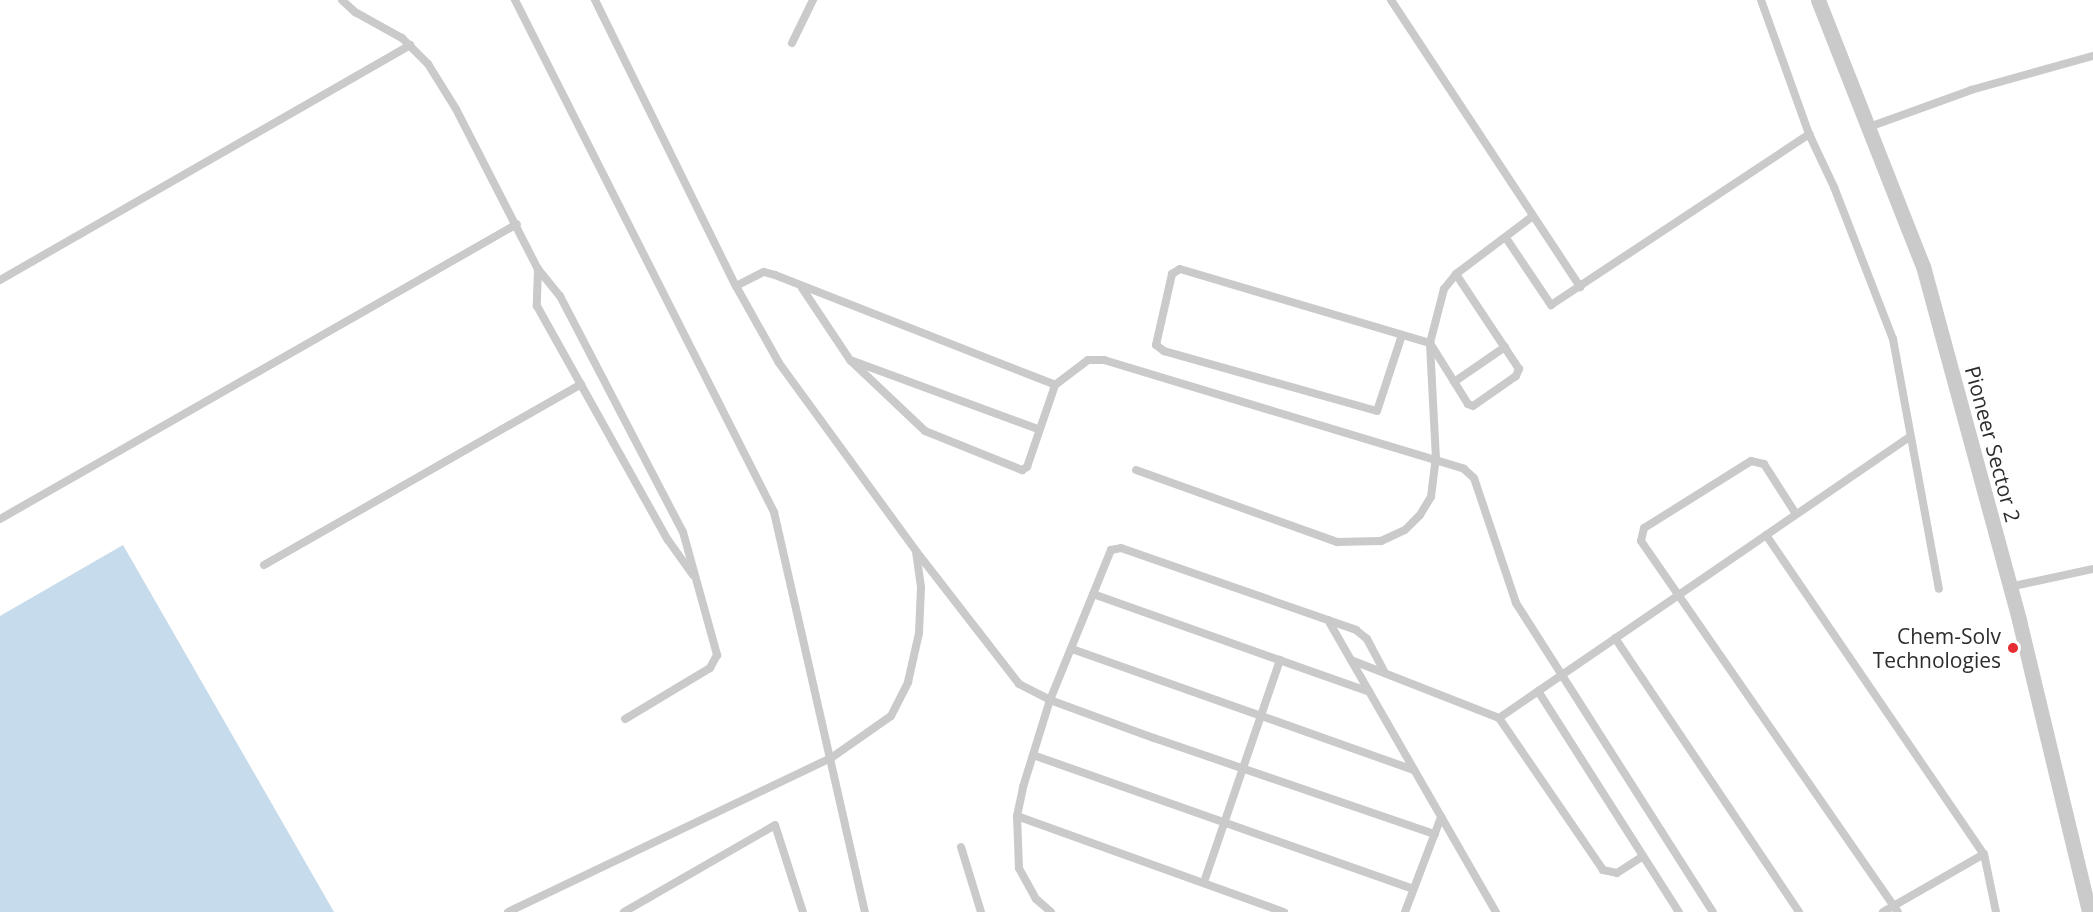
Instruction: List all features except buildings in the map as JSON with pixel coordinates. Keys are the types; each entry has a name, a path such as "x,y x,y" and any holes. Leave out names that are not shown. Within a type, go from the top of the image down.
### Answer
{"street":[{"name":"Pioneer Sector 2","path":"1818,0 1923,266 2088,882 2089,912"}],"lane":[{"path":"342,0 355,12 410,45 428,64 456,109 538,269 560,296 678,522 717,655 715,662 625,719"},
{"path":"515,0 774,512 865,912"},
{"path":"595,0 736,286 779,363 916,551 1019,684 1050,700 1435,834"},
{"path":"792,43 813,0"},
{"path":"1391,0 1580,287"},
{"path":"1761,0 1809,134 1834,187 1893,339 1905,388 1909,437 1939,589"},
{"path":"0,280 410,45"},
{"path":"1869,126 1971,90 2093,56"},
{"path":"1506,237 1551,305 1809,134"},
{"path":"1136,470 1351,544 1381,540 1405,530 1420,515 1431,496 1436,459 1430,343 1441,297 1456,274 1533,216"},
{"path":"0,519 517,225"},
{"path":"538,269 537,306 668,540 697,582"},
{"path":"1402,335 1377,411 1164,351 1156,345 1172,274 1180,269 1430,343 1468,404 1473,406 1516,376 1518,366 1456,274"},
{"path":"736,286 764,273 1055,385"},
{"path":"802,288 850,360 925,431 1022,470 1027,467 1038,429 1055,385 1080,363 1104,360 1436,459 1474,478 1516,603 1713,912"},
{"path":"1454,382 1505,347"},
{"path":"850,360 1038,429"},
{"path":"264,565 581,384"},
{"path":"1499,718 1909,437"},
{"path":"1796,514 1764,464 1750,460 1644,528 1641,541 1896,908"},
{"path":"1766,535 1984,854 1996,912"},
{"path":"1051,912 1036,899 1018,868 1017,816 1050,700 1108,554 1117,547 1328,620 1362,634 1385,673"},
{"path":"508,912 831,758 891,716 902,698 919,633 921,587 916,551"},
{"path":"2008,588 2093,569"},
{"path":"1093,594 1369,692"},
{"path":"1328,620 1496,912"},
{"path":"1615,638 1799,912"},
{"path":"1072,649 1414,770"},
{"path":"1204,882 1280,660"},
{"path":"1351,660 1499,718 1603,870 1617,873 1643,856"},
{"path":"1538,691 1679,912"},
{"path":"1033,755 1413,889"},
{"path":"1017,816 1284,912"},
{"path":"1405,912 1441,817"},
{"path":"624,912 775,825 803,912"},
{"path":"961,847 981,912"},
{"path":"1883,912 1896,908 1984,854"}],"water":[{"path":"123,545 334,912 0,912 0,616"}],"place":[{"name":"Chem-Solv Technologies","path":"2013,648"}]}
